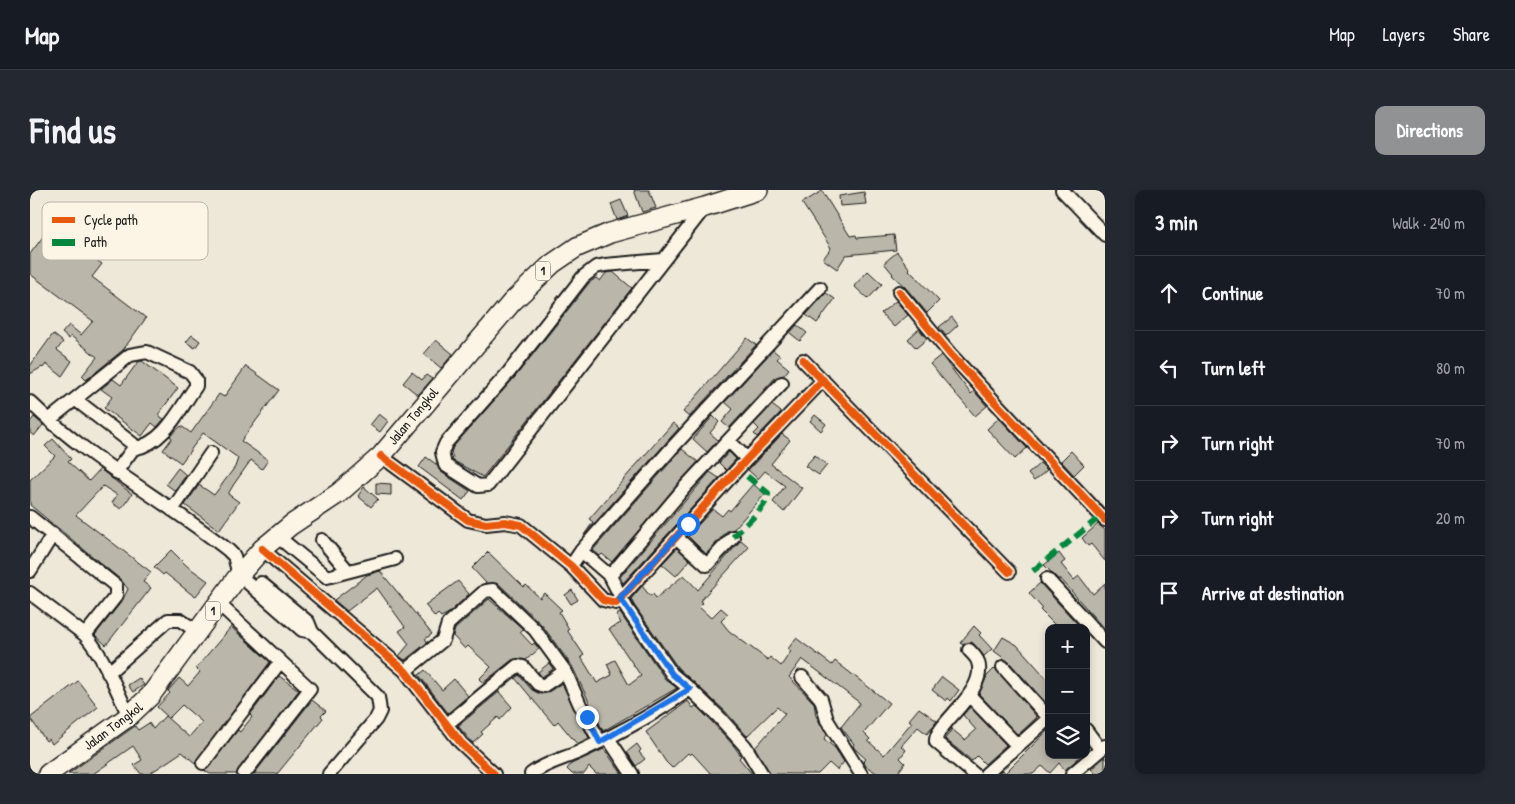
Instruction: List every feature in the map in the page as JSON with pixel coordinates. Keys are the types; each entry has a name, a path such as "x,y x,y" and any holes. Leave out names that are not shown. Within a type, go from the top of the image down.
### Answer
{"highway":[{"name":"Jalan Tongkol","path":"48,774 129,716 150,696 218,604 240,570 277,536 340,493 384,450 512,302 552,264 577,247 610,233 705,208 758,190"}],"street":[{"path":"1062,190 1105,235"},
{"path":"663,260 604,265 596,267 583,277 509,372 446,444 442,452 445,466 478,486 488,485 705,208"},
{"path":"571,566 581,551 670,449 820,288"},
{"path":"899,292 950,355 1105,520"},
{"path":"49,420 130,355 147,352 190,372 196,380 196,386 163,433 151,443 133,449 116,472"},
{"path":"803,360 1009,572"},
{"path":"614,601 676,538 747,459 823,380"},
{"path":"610,576 685,487 782,383"},
{"path":"76,400 129,440 133,449"},
{"path":"30,402 49,420 116,472 228,550 234,556 240,570 302,630 312,632 378,697 380,703 376,719 328,774"},
{"path":"729,440 747,459"},
{"path":"384,450 468,520 486,524 505,522 521,525 614,601 672,674 719,716 745,746 762,774"},
{"path":"172,510 211,453"},
{"path":"30,518 54,534 117,588 116,596 85,635"},
{"path":"30,571 54,534"},
{"path":"277,536 327,578 395,559"},
{"path":"676,538 707,565 733,537"},
{"path":"322,540 348,571"},
{"path":"262,550 406,671 461,743 494,774"},
{"path":"581,551 610,576 614,601"},
{"path":"1047,579 1105,642"},
{"path":"406,671 443,640 448,624 489,589 493,590 535,630 565,671 580,705 604,740 632,774"},
{"path":"30,593 85,635 99,653 129,716"},
{"path":"218,604 310,689 244,774"},
{"path":"108,673 168,620 180,620 198,632"},
{"path":"969,650 978,661 979,667 975,683 969,695 935,739 936,742 974,774"},
{"path":"203,763 280,662"},
{"path":"446,725 518,666 523,667 538,684 543,686 565,671"},
{"path":"1003,667 1045,714"},
{"path":"802,677 821,698 827,720 862,774"},
{"path":"531,774 541,766 604,740 690,689"},
{"path":"969,695 1017,745"},
{"path":"986,774 1045,721"},
{"path":"1072,774 1103,748 1090,734"}],"building":[{"path":"634,190 649,190 656,208 642,212"},
{"path":"822,191 850,236 856,235 857,238 894,235 896,250 846,255 837,269 823,259 831,248 802,203"},
{"path":"864,192 866,204 840,206 839,196"},
{"path":"621,200 628,216 617,220 611,204"},
{"path":"42,238 42,260 97,260 102,264 92,277 146,318 123,350 86,380 82,376 97,357 71,336 69,339 62,333 69,325 81,335 93,321 30,274 30,254"},
{"path":"897,252 909,270 939,301 927,313 892,275 884,263"},
{"path":"868,271 882,284 868,299 854,286"},
{"path":"613,272 632,288 483,477 452,460 451,453 453,447 515,377 589,283 596,278 600,281 606,273"},
{"path":"826,293 835,299 817,323 806,315"},
{"path":"896,301 908,315 894,327 881,313"},
{"path":"952,317 958,325 946,336 939,327"},
{"path":"797,325 807,333 800,341 790,333"},
{"path":"919,329 927,339 916,348 908,339"},
{"path":"53,334 63,342 57,350 72,361 62,376 46,364 43,368 30,374 30,366"},
{"path":"192,335 200,341 195,348 186,342"},
{"path":"747,338 756,345 689,417 683,412"},
{"path":"436,340 453,354 441,368 424,354"},
{"path":"773,350 780,356 777,359 789,369 784,375 776,377 729,428 722,422 733,409 725,402"},
{"path":"941,355 971,394 974,391 987,406 975,416 930,364"},
{"path":"142,361 178,388 158,415 164,419 157,427 152,423 142,436 104,408 112,397 101,389 113,379 121,385 138,362"},
{"path":"246,366 279,390 241,441 268,460 262,469 251,460 234,484 228,494 239,502 219,530 185,505 199,485 214,495 235,467 238,458 203,433 181,463 163,450 172,438 170,436 181,426 191,433 219,394 224,397"},
{"path":"412,372 422,380 426,375 432,379 418,395 403,383"},
{"path":"772,405 781,412 757,437 754,434 759,429 754,424"},
{"path":"379,414 388,421 380,432 370,425"},
{"path":"815,415 826,424 821,431 810,421"},
{"path":"713,416 719,422 710,433 718,440 707,452 693,439"},
{"path":"34,417 43,425 34,436 30,433 30,422"},
{"path":"999,418 1027,448 1015,459 987,429"},
{"path":"673,423 679,428 584,535 593,522 589,519"},
{"path":"782,434 790,440 771,464 802,488 784,512 773,502 785,486 765,471 758,479 748,470"},
{"path":"53,439 71,459 68,462 89,481 100,469 132,494 121,509 112,503 117,495 103,486 76,515 151,572 143,582 151,588 106,645 95,635 122,601 128,589 121,580 30,505 30,480 55,456 45,446"},
{"path":"682,449 698,462 612,562 602,554 600,556 593,550"},
{"path":"1071,451 1084,465 1074,475 1061,461"},
{"path":"729,452 736,459 726,470 719,463"},
{"path":"815,455 827,465 819,475 805,466"},
{"path":"426,457 436,464 441,472 470,491 463,500 419,467"},
{"path":"1040,463 1047,470 1034,481 1028,474"},
{"path":"178,468 186,475 175,491 166,484"},
{"path":"710,472 719,478 623,583 620,577"},
{"path":"376,483 391,484 391,495 376,494"},
{"path":"753,484 765,494 734,529 727,531 706,554 688,536 713,509 722,516 728,509 730,511"},
{"path":"364,487 378,499 371,507 358,496"},
{"path":"1098,524 1105,530 1105,561 1091,544 1088,546 1082,538"},
{"path":"741,540 749,547 700,601 703,603 699,607 711,618 721,608 728,614 721,621 729,631 768,660 770,657 781,666 791,651 788,649 796,638 832,665 835,661 889,703 864,733 870,739 868,741 884,755 912,722 909,720 919,708 937,721 927,734 918,727 901,746 906,750 900,758 905,763 897,774 878,774 866,766 863,762 866,759 856,750 853,746 854,744 841,727 860,703 802,659 789,677 814,703 816,716 827,735 824,739 835,748 844,762 837,770 829,763 818,774 770,774 755,748 785,714 777,707 747,736 725,711 678,668 634,605 631,599 642,586 650,596 653,594 656,598 684,575 698,590"},
{"path":"677,548 690,560 676,576 662,564"},
{"path":"171,550 187,566 208,581 195,597 165,573 163,575 154,567"},
{"path":"488,552 524,587 526,585 540,598 544,593 562,610 559,612 569,629 567,630 584,655 581,657 597,683 612,675 607,664 615,660 629,685 641,676 609,629 621,623 616,615 620,613 665,679 677,688 603,731 572,666 542,625 499,584 486,583 472,568"},
{"path":"1059,553 1065,561 1061,564 1074,580 1079,576 1093,594 1105,583 1105,630 1060,578 1059,580 1044,565"},
{"path":"380,571 432,634 425,639 428,642 405,660 399,656 409,644 399,631 405,627 377,588 347,611 334,600 367,575"},
{"path":"458,581 469,594 449,613 441,617 438,614 435,617 425,605"},
{"path":"1040,583 1077,624 1054,624 1040,610 1042,608 1029,593"},
{"path":"572,590 578,600 571,604 565,595"},
{"path":"489,599 523,629 520,632 532,645 534,643 539,649 526,660 512,660 483,683 479,679 491,667 468,646 465,649 453,636 455,629"},
{"path":"974,626 981,633 979,635 992,649 984,656 972,642 963,645 960,643"},
{"path":"231,627 270,662 195,763 182,752 149,774 141,774 134,765 142,760 133,746 93,774 68,774 135,726 138,730 149,723 153,729 165,716 189,737 202,722 182,705 169,718 157,707 170,693 168,691 179,678 188,686 200,672 196,668"},
{"path":"1003,637 1017,645 1045,676 1045,702 1009,662 994,651"},
{"path":"549,663 553,669 542,677 538,672"},
{"path":"995,668 1037,717 1018,735 979,694 987,676"},
{"path":"425,670 442,690 454,679 468,696 448,713 419,675"},
{"path":"519,675 532,690 540,694 547,693 562,683 589,738 577,744 558,721 554,725 515,678"},
{"path":"279,676 299,690 236,774 210,774 205,771 238,730 240,732 252,717 250,715"},
{"path":"942,677 959,690 951,701 948,698 946,701 932,690"},
{"path":"139,678 144,685 133,692 128,685"},
{"path":"78,681 98,707 52,744 49,739 46,741 30,718"},
{"path":"499,692 512,707 500,720 498,717 481,732 483,734 473,743 458,726"},
{"path":"312,700 326,711 321,716 323,718 277,774 254,774"},
{"path":"688,701 693,708 696,706 734,746 741,756 739,758 752,774 711,774 692,753 690,755 688,753 672,768 666,762 646,732"},
{"path":"970,707 1006,745 985,764 977,756 972,761 945,739 952,729 965,740 976,730 963,715"},
{"path":"1045,733 1045,759 1077,759 1065,770 1059,763 1050,773 1042,766 1033,774 998,774 1003,770 1005,773"},
{"path":"637,744 641,750 639,752 645,759 636,766 627,752"},
{"path":"604,749 622,774 596,774 589,767 584,774 572,774 567,769 571,764"},
{"path":"1105,757 1105,774 1096,774 1091,769"}],"marked path":[{"path":"733,537 760,510 768,493 738,469"},
{"path":"1033,571 1101,516"}],"cycle path":[{"path":"899,292 951,355 1105,520"},
{"path":"803,360 1009,572"},
{"path":"381,456 468,520 486,524 505,522 521,525 571,566 603,600 616,603 747,459 823,380"},
{"path":"262,549 405,671 461,743 494,774"}],"route":[{"path":"587,717 600,742 632,725 690,689 672,674 620,598 688,524"}]}
